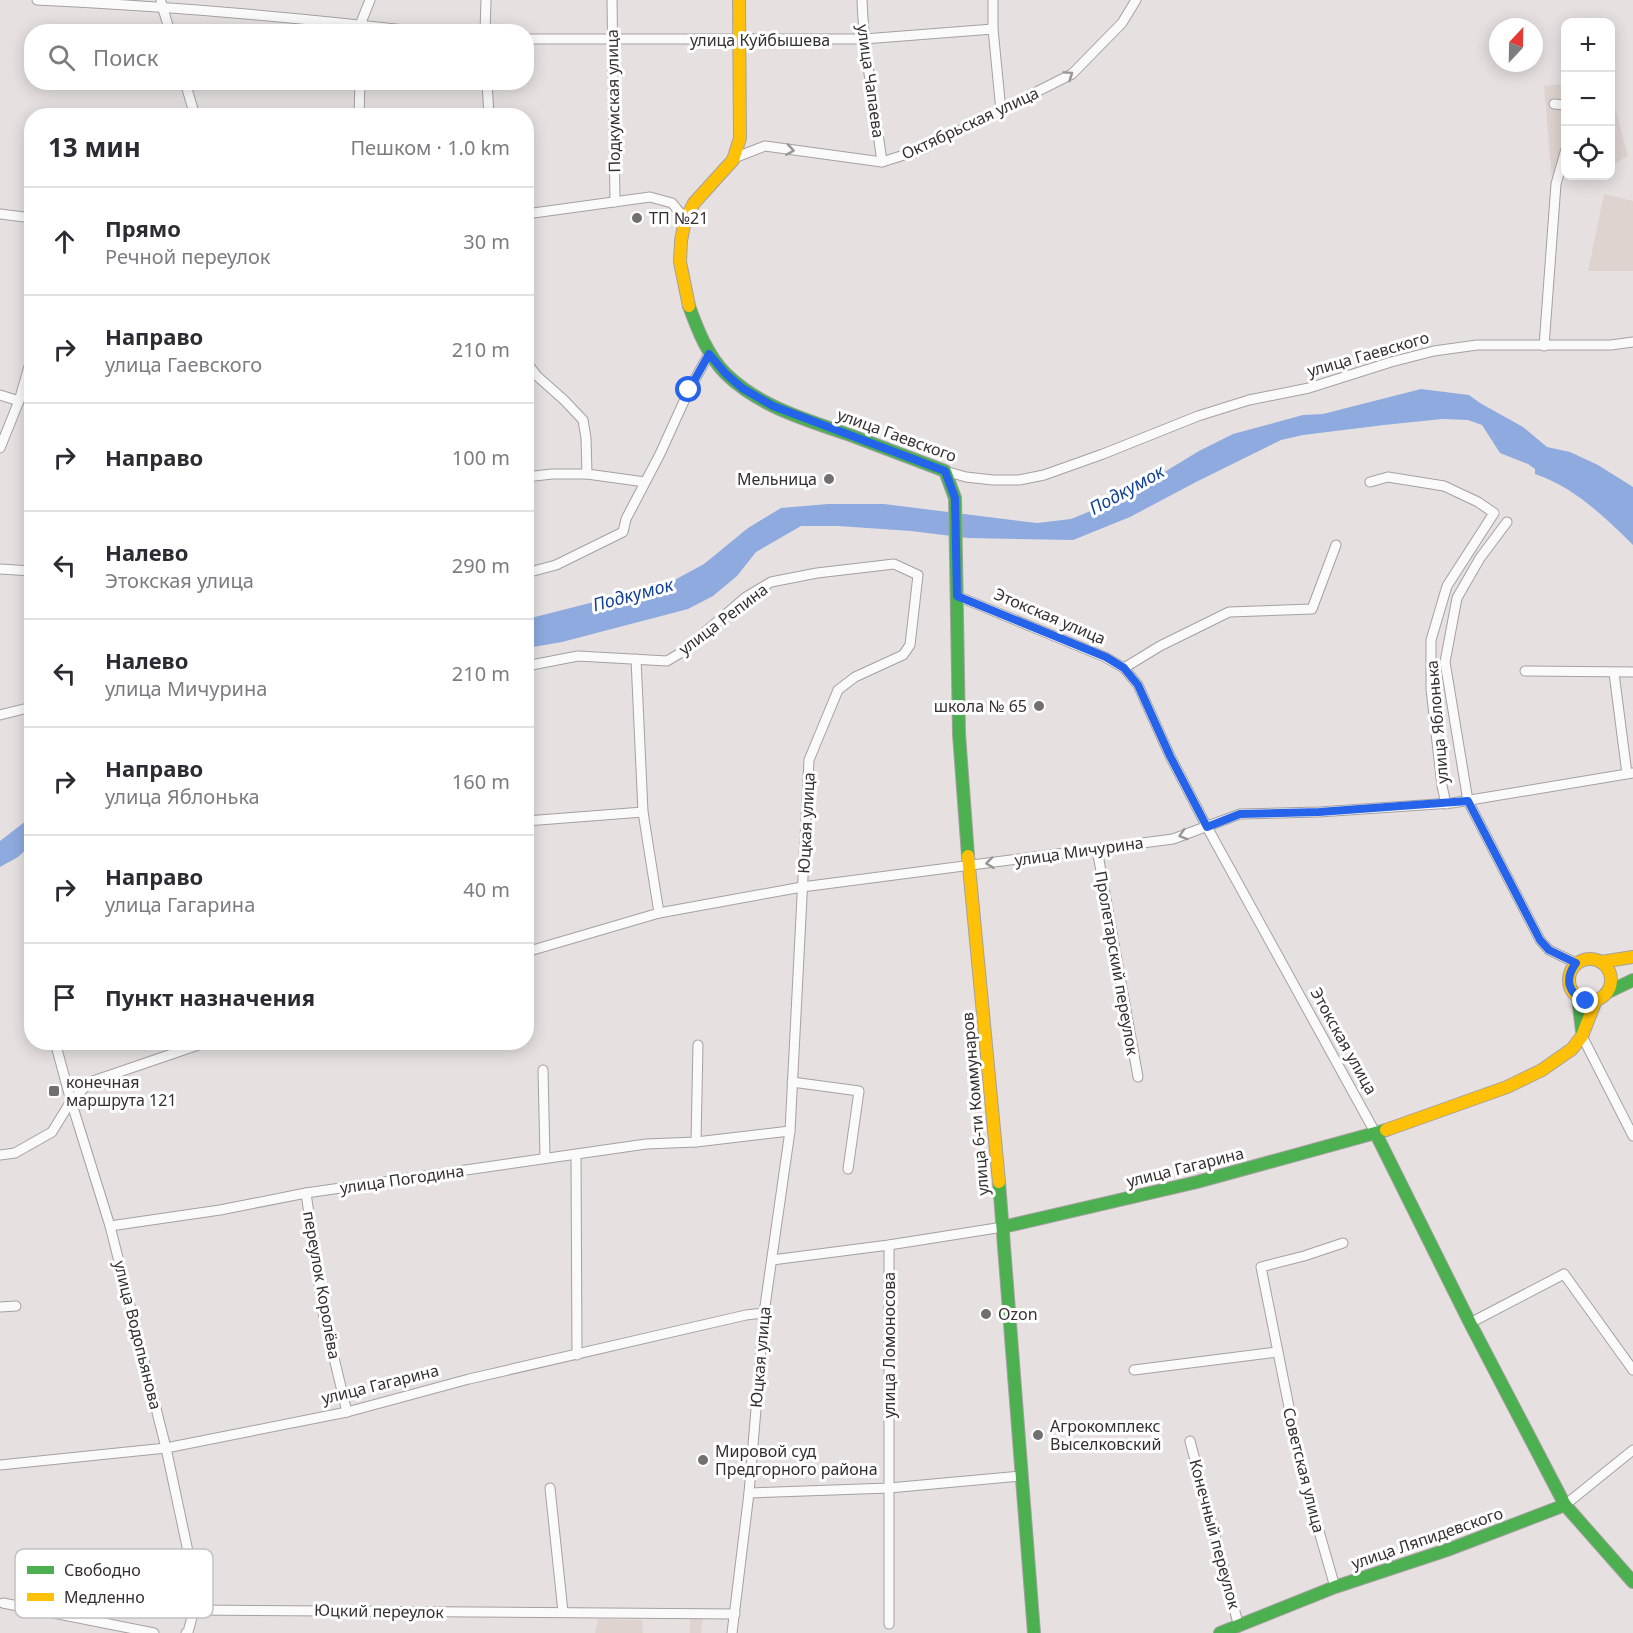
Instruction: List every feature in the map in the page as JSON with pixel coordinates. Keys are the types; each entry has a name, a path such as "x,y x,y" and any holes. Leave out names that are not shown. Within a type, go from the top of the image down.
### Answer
{"main road":[{"name":"улица Гаевского","path":"739,0 740,138 734,158 718,178 694,201 685,219 679,247 681,274 697,329 709,354 726,374 742,388 773,406 945,471"},
{"name":"улица 6-ти Коммунаров","path":"945,471 955,498 959,734 1003,1227 1034,1633"},
{"path":"1633,957 1601,962 1593,958 1584,959 1576,963 1570,971 1568,981 1571,990 1578,998 1586,1001 1601,997 1633,980"},
{"name":"улица Гагарина","path":"1003,1227 1197,1182 1376,1134 1507,1087 1542,1070 1572,1049 1582,1036 1611,982 1609,970 1601,962"},
{"path":"1578,998 1582,1036"},
{"name":"Этокская улица","path":"1376,1134 1470,1323 1565,1505 1633,1581"},
{"name":"улица Ляпидевского","path":"1220,1633 1335,1587 1450,1549 1565,1505"}],"street":[{"path":"37,0 161,3 328,24"},
{"path":"361,24 370,0"},
{"path":"486,0 486,24"},
{"name":"Подкумская улица","path":"612,0 615,202"},
{"name":"улица Чапаева","path":"862,0 864,39 882,162"},
{"path":"993,0 993,30 1001,111"},
{"name":"Октябрьская улица","path":"734,158 765,146 882,162 922,149 1072,74 1122,23 1136,0"},
{"path":"161,3 168,24"},
{"name":"улица Куйбышева","path":"534,39 864,39 993,30"},
{"path":"187,90 193,108"},
{"path":"359,108 360,90"},
{"path":"487,90 489,108"},
{"path":"1554,104 1561,105"},
{"path":"1544,346 1556,184 1561,162"},
{"path":"534,213 650,197 672,203 685,219"},
{"path":"0,214 24,217"},
{"name":"улица Гаевского","path":"945,471 966,477 993,480 1019,480 1035,477 1103,454 1198,416 1250,400 1309,388 1434,351 1477,345 1611,345 1633,342"},
{"path":"534,571 556,565 623,532 626,519 709,354"},
{"path":"534,372 583,420 588,474"},
{"path":"0,448 24,384"},
{"path":"0,395 19,401"},
{"path":"534,476 588,474 645,482"},
{"name":"улица Яблонька","path":"1370,482 1389,477 1444,486 1478,502 1494,513 1447,586 1431,640 1431,689 1446,804"},
{"name":"улица Яблонька","path":"1507,522 1480,558 1457,598 1445,662 1468,801 1540,940 1549,950 1576,963"},
{"path":"1124,668 1160,646 1229,612 1312,609 1336,545"},
{"name":"улица Репина","path":"534,664 578,656 667,661 682,652 746,597 771,582 817,573 894,564 918,575"},
{"path":"0,569 24,570"},
{"name":"Юцкая улица","path":"732,1633 750,1493 764,1313 790,1131 809,760 838,690 855,677 903,655 910,645 918,575"},
{"name":"Этокская улица","path":"957,596 1106,657 1124,668 1138,685 1170,756 1207,827 1376,1134"},
{"path":"636,659 643,812 659,913"},
{"path":"1525,671 1633,672"},
{"path":"1614,673 1630,774"},
{"path":"0,715 24,709"},
{"name":"улица Мичурина","path":"534,950 659,913 802,887 1173,838 1240,814 1319,812 1446,804 1630,774"},
{"path":"534,820 643,812"},
{"name":"Пролетарский переулок","path":"1097,849 1138,1077"},
{"path":"1582,1036 1633,1136"},
{"path":"696,1142 698,1045"},
{"name":"улица Водопьянова","path":"57,1050 110,1226 166,1448 188,1549"},
{"path":"0,1155 15,1153 52,1132 71,1101 90,1083 184,1050"},
{"path":"543,1070 545,1158"},
{"path":"792,1082 859,1091 848,1169"},
{"name":"улица Погодина","path":"110,1226 220,1210 306,1193 545,1158 646,1144 696,1142 790,1131"},
{"path":"576,1155 577,1355"},
{"name":"переулок Королёва","path":"306,1193 323,1312 347,1412"},
{"name":"улица Гагарина","path":"772,1260 1003,1227"},
{"name":"Советская улица","path":"1335,1587 1302,1472 1261,1267 1304,1257 1343,1243"},
{"name":"улица Ломоносова","path":"889,1245 889,1624"},
{"path":"1470,1323 1564,1274 1633,1370"},
{"path":"0,1307 16,1306"},
{"name":"улица Гагарина","path":"0,1465 166,1448 347,1412 469,1379 746,1315 764,1313"},
{"path":"1134,1370 1277,1352"},
{"name":"Конечный переулок","path":"1190,1440 1239,1627"},
{"name":"улица Ляпидевского","path":"1565,1505 1633,1450"},
{"path":"750,1493 889,1488 1021,1476"},
{"path":"550,1488 563,1612"},
{"path":"3,1603 15,1605"},
{"name":"Юцкий переулок","path":"213,1610 735,1614"},
{"path":"78,1618 154,1633"},
{"name":"улица Водопьянова","path":"187,1633 192,1618"}],"shaded area":[{"path":"1561,84 1561,177 1552,178 1544,86"},
{"path":"1615,108 1628,156 1615,162"},
{"path":"1604,194 1633,201 1633,271 1588,271"},
{"path":"690,1617 703,1618 701,1633 690,1633"},
{"path":"598,1619 642,1620 643,1633 595,1633"}],"water":[{"name":"Подкумок","path":"1421,389 1469,395 1523,427 1547,447 1570,452 1598,465 1633,487 1633,545 1576,495 1535,474 1535,469 1528,464 1500,453 1482,425 1468,420 1442,419 1303,435 1281,440 1130,517 1073,540 968,538 911,531 801,526 756,552 737,576 713,596 688,609 562,642 534,647 534,617 669,583 704,564 748,528 781,508 828,504 884,504 1037,523 1071,519 1120,499 1199,451 1233,434 1303,415 1323,414"},
{"path":"24,822 24,851 0,867 0,841"}],"traffic: fast":[{"path":"689,306 700,334 714,359 726,374 754,395 801,418 945,471 955,498 959,734 968,856"},
{"path":"1606,993 1633,980"},
{"path":"1578,998 1582,1031"},
{"path":"1003,1227 1197,1182 1386,1130"},
{"path":"1376,1134 1470,1323 1565,1505 1633,1582"},
{"path":"999,1182 1034,1633"},
{"path":"1220,1633 1335,1587 1450,1549 1565,1505"}],"traffic: slow":[{"path":"689,306 680,262 685,220 694,203 733,160 740,138 739,0"},
{"path":"968,856 999,1182"},
{"path":"1601,962 1633,957"},
{"path":"1590,959 1598,960 1605,965 1610,972 1611,980 1610,988 1605,995 1598,1000 1590,1001 1582,1000 1575,995 1570,988 1569,980 1570,972 1575,965 1582,960 1590,959"},
{"path":"1386,1130 1507,1087 1542,1070 1572,1049 1582,1036 1596,1000"}],"place":[{"name":"ТП №21","path":"637,218"},
{"name":"Мельница","path":"829,479"},
{"name":"школа № 65","path":"1039,706"},
{"name":"конечная маршрута 121","path":"54,1091"},
{"name":"Ozon","path":"986,1314"},
{"name":"Агрокомплекс Выселковский","path":"1038,1435"},
{"name":"Мировой суд Предгорного района","path":"703,1460"}],"route":[{"path":"689,390 709,354 742,388 773,406 945,471 955,498 957,596 1106,657 1124,668 1138,685 1170,756 1207,827 1240,814 1319,812 1468,801 1540,940 1549,950 1576,963 1570,971 1568,981 1571,990 1578,998 1586,1001"}]}
